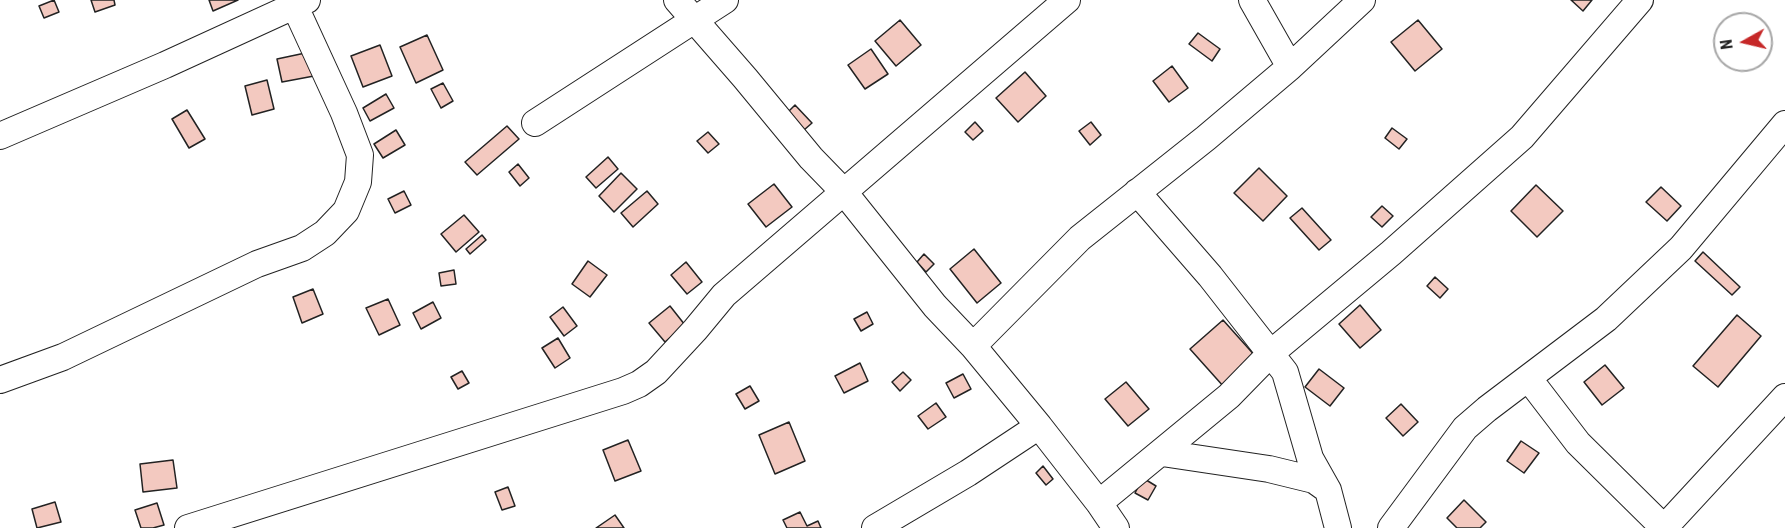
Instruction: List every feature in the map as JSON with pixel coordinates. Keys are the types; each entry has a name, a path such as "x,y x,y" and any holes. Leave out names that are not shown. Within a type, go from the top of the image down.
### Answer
{"street":[{"path":"677,0 811,158 844,192 935,306 1039,426 1116,528"},
{"path":"535,123 725,0"},
{"path":"188,528 583,405 639,384 656,372 724,295 1067,0"},
{"path":"1252,0 1290,67"},
{"path":"972,346 1072,245 1206,138 1290,67 1362,0"},
{"path":"1099,503 1229,396 1271,353 1391,253 1522,137 1640,0"},
{"path":"0,136 165,66 298,2 360,155 358,182 346,211 325,233 302,248 257,264 63,357 0,380"},
{"path":"1391,528 1465,428 1606,319 1681,249 1785,124"},
{"path":"1137,192 1210,276 1285,372 1310,458 1328,490 1338,528"},
{"path":"1529,379 1578,443 1664,528 1785,397"},
{"path":"875,528 968,473 1039,426"},
{"path":"1161,453 1269,469 1314,480 1328,490"}],"building":[{"path":"54,0 59,12 44,18 39,6"},
{"path":"91,0 114,0 115,5 95,12"},
{"path":"209,0 238,0 213,11"},
{"path":"1571,0 1592,0 1583,11"},
{"path":"900,20 921,45 896,66 875,41"},
{"path":"1418,20 1442,49 1415,71 1391,42"},
{"path":"1198,33 1220,49 1212,61 1189,44"},
{"path":"427,35 443,70 416,83 400,47"},
{"path":"380,45 392,76 363,87 351,56"},
{"path":"871,49 888,74 865,89 848,65"},
{"path":"310,52 314,76 282,82 277,59"},
{"path":"1172,66 1188,88 1169,102 1153,81"},
{"path":"1025,72 1046,96 1018,122 996,98"},
{"path":"267,80 274,109 252,115 245,86"},
{"path":"443,83 453,101 441,108 431,89"},
{"path":"386,94 394,108 370,121 363,108"},
{"path":"795,105 812,123 804,130 788,112"},
{"path":"187,110 205,139 189,148 172,119"},
{"path":"975,122 983,131 973,140 965,132"},
{"path":"1091,122 1101,135 1090,145 1079,131"},
{"path":"507,126 519,139 477,175 465,162"},
{"path":"1392,128 1407,139 1399,149 1385,138"},
{"path":"396,130 405,145 383,158 374,144"},
{"path":"708,132 719,144 708,153 697,141"},
{"path":"608,157 618,169 596,188 586,177"},
{"path":"518,164 529,178 520,186 509,172"},
{"path":"1259,168 1287,196 1263,221 1234,193"},
{"path":"621,173 637,189 614,212 599,196"},
{"path":"774,184 792,207 766,227 748,204"},
{"path":"1536,185 1563,211 1537,237 1511,211"},
{"path":"1661,187 1681,206 1667,221 1646,202"},
{"path":"404,191 411,205 395,213 388,199"},
{"path":"647,191 658,204 633,227 621,213"},
{"path":"1382,206 1393,216 1382,227 1371,217"},
{"path":"1302,208 1331,240 1319,250 1290,218"},
{"path":"464,215 479,232 456,252 441,234"},
{"path":"482,235 486,240 470,254 466,249"},
{"path":"974,249 1001,283 977,303 950,269"},
{"path":"1703,252 1740,287 1732,295 1695,261"},
{"path":"924,254 934,264 926,272 917,262"},
{"path":"588,261 607,275 590,297 572,284"},
{"path":"686,262 702,282 687,294 671,275"},
{"path":"454,270 456,284 441,286 439,273"},
{"path":"1435,277 1448,289 1440,298 1427,286"},
{"path":"313,289 323,314 302,323 293,297"},
{"path":"388,299 400,325 379,335 366,308"},
{"path":"433,302 441,318 421,329 413,313"},
{"path":"1360,305 1381,330 1360,348 1339,324"},
{"path":"670,306 685,325 665,342 649,323"},
{"path":"563,307 577,326 564,336 550,317"},
{"path":"867,312 873,324 861,331 854,319"},
{"path":"1737,315 1761,336 1718,387 1693,366"},
{"path":"1223,320 1257,358 1224,387 1190,349"},
{"path":"558,338 570,358 555,368 542,348"},
{"path":"860,363 868,381 844,393 835,376"},
{"path":"1605,365 1624,388 1602,405 1584,382"},
{"path":"1319,369 1344,388 1330,406 1305,387"},
{"path":"462,371 469,383 458,389 451,377"},
{"path":"903,372 911,380 900,391 892,382"},
{"path":"963,374 971,389 954,398 946,383"},
{"path":"1126,382 1149,409 1128,426 1105,399"},
{"path":"750,386 759,401 745,409 736,394"},
{"path":"936,403 946,417 928,429 918,416"},
{"path":"1401,404 1418,422 1403,436 1386,418"},
{"path":"789,422 805,461 775,474 759,435"},
{"path":"628,440 641,471 615,481 603,450"},
{"path":"1521,441 1539,453 1524,473 1507,461"},
{"path":"173,460 177,488 143,492 140,464"},
{"path":"1043,466 1053,479 1046,485 1036,473"},
{"path":"1143,478 1156,486 1148,500 1135,493"},
{"path":"508,487 515,506 502,510 495,492"},
{"path":"1464,500 1486,522 1480,528 1457,528 1447,518"},
{"path":"55,502 61,522 37,528 32,509"},
{"path":"157,503 164,525 141,528 135,510"},
{"path":"800,512 807,526 818,521 821,528 787,528 783,520"},
{"path":"615,515 624,528 596,528"}]}
